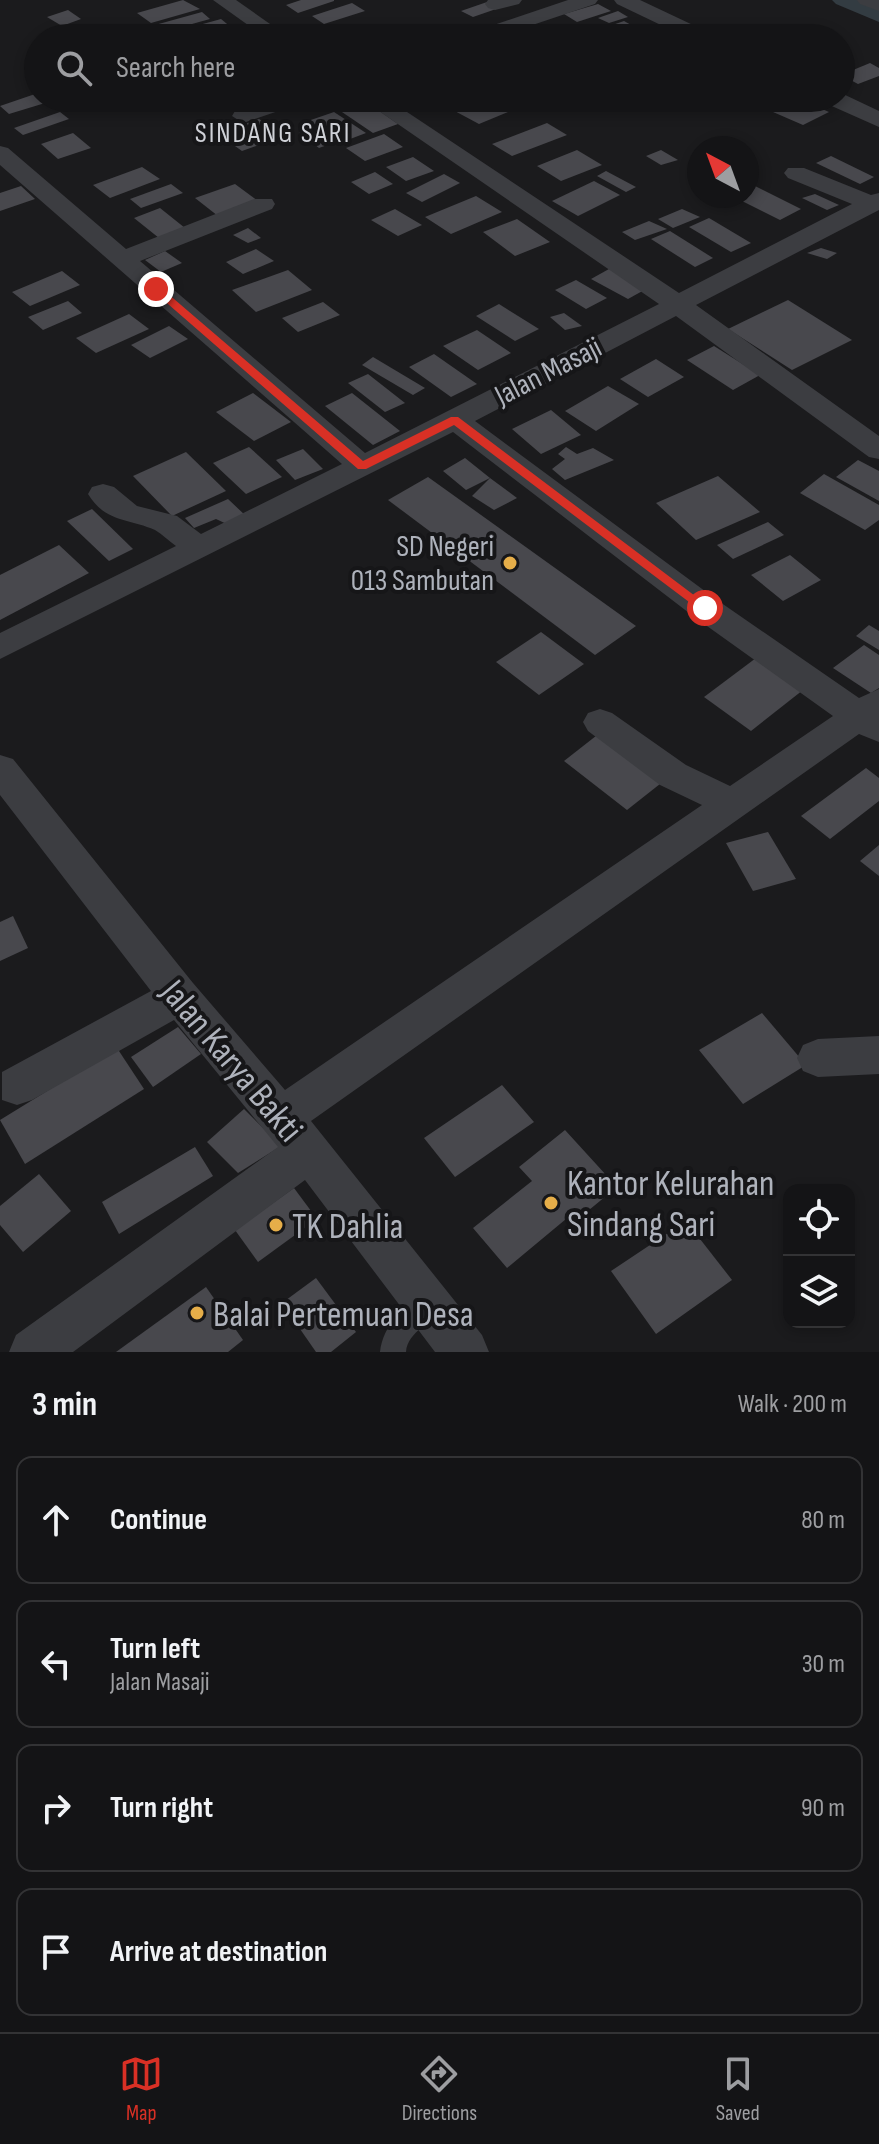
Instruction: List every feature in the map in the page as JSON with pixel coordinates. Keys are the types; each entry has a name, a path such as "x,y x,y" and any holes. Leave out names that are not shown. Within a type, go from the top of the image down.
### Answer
{"street":[{"path":"223,0 259,24"},
{"path":"516,24 588,0"},
{"path":"624,0 675,24"},
{"path":"867,0 879,5"},
{"path":"855,109 879,120"},
{"path":"243,116 254,112"},
{"path":"392,112 677,304 879,450"},
{"path":"0,153 362,466"},
{"path":"796,173 876,202"},
{"name":"Jalan Masaji","path":"0,647 455,420 876,202"},
{"path":"122,259 263,204"},
{"path":"33,1352 295,1134 734,804 873,717 705,608 455,420"},
{"path":"103,494 127,513 166,523 199,548"},
{"path":"600,722 673,775 734,804"},
{"name":"Jalan Karya Bakti","path":"0,769 179,996 295,1134 465,1352"},
{"path":"17,1086 179,996"},
{"path":"818,1058 879,1055"}],"lane":[{"path":"393,1352 394,1339 399,1330 430,1305"}],"building":[{"path":"183,0 200,9 151,23 137,13"},
{"path":"301,0 334,1 298,13 286,5"},
{"path":"487,2 499,8 473,17 461,11"},
{"path":"352,3 365,11 324,24 312,16"},
{"path":"598,4 611,11 577,22 564,14"},
{"path":"68,10 81,19 59,24 47,17"},
{"path":"618,11 628,17 609,23 598,18"},
{"path":"202,12 210,19 192,24 159,24"},
{"path":"221,19 227,24 203,24"},
{"path":"870,63 879,68 879,76 858,84 855,82 855,69"},
{"path":"24,98 24,109 9,114 0,106"},
{"path":"60,112 69,119 23,135 14,128"},
{"path":"334,112 366,133 337,144 305,122"},
{"path":"342,112 381,112 398,124 373,133"},
{"path":"457,112 508,112 479,124"},
{"path":"773,112 829,112 803,125"},
{"path":"259,119 284,136 242,151 218,134"},
{"path":"547,123 567,135 512,156 492,144"},
{"path":"309,129 330,144 319,148 299,132"},
{"path":"73,133 91,148 58,159 41,144"},
{"path":"384,134 403,147 365,161 346,148"},
{"path":"577,150 602,165 561,181 537,166"},
{"path":"661,150 678,160 661,165 646,156"},
{"path":"831,156 874,177 860,184 816,163"},
{"path":"413,157 434,171 406,181 386,167"},
{"path":"142,167 160,179 110,198 93,185"},
{"path":"606,171 636,187 626,192 597,176"},
{"path":"375,172 393,184 369,194 351,182"},
{"path":"444,174 460,183 422,202 406,193"},
{"path":"594,181 620,195 578,216 552,201"},
{"path":"171,184 183,193 141,208 130,199"},
{"path":"235,184 258,201 218,216 195,198"},
{"path":"21,186 35,199 0,211 0,193"},
{"path":"759,188 801,209 780,220 756,208 759,208"},
{"path":"815,194 839,205 827,210 802,198"},
{"path":"476,196 502,212 451,234 425,217"},
{"path":"160,208 185,228 159,238 134,218"},
{"path":"395,209 422,225 398,236 371,220"},
{"path":"682,209 700,217 673,228 658,219"},
{"path":"709,218 751,243 731,252 689,227"},
{"path":"517,219 550,242 515,256 483,232"},
{"path":"649,221 667,229 635,240 622,232"},
{"path":"248,228 261,238 248,243 233,235"},
{"path":"670,231 713,258 695,267 651,239"},
{"path":"821,248 837,253 827,259 807,253"},
{"path":"256,249 274,261 243,274 226,262"},
{"path":"165,251 182,263 161,272 145,260"},
{"path":"609,269 646,289 628,299 591,279"},
{"path":"288,270 312,290 256,312 232,290"},
{"path":"62,271 80,285 30,306 12,292"},
{"path":"576,280 607,298 586,309 555,290"},
{"path":"788,300 852,340 792,370 728,329"},
{"path":"68,301 82,313 43,330 28,317"},
{"path":"323,302 340,315 298,332 282,318"},
{"path":"499,304 539,329 515,341 476,316"},
{"path":"564,313 582,326 565,330 550,317"},
{"path":"129,314 149,329 96,353 76,338"},
{"path":"169,326 188,339 150,358 131,345"},
{"path":"477,330 511,353 478,370 443,346"},
{"path":"714,346 760,375 733,390 687,360"},
{"path":"434,354 477,384 451,397 409,367"},
{"path":"373,357 425,388 413,395 362,365"},
{"path":"656,359 684,377 648,397 620,379"},
{"path":"368,374 405,403 385,412 348,383"},
{"path":"608,386 639,404 596,431 565,411"},
{"path":"253,393 291,422 254,441 216,412"},
{"path":"352,393 400,431 373,445 325,406"},
{"path":"551,410 581,435 541,454 512,429"},
{"path":"249,447 282,477 246,494 213,463"},
{"path":"566,447 577,454 593,448 614,460 565,480 552,469 565,459 558,454"},
{"path":"303,449 323,469 295,480 276,460"},
{"path":"186,452 226,491 172,516 133,476"},
{"path":"465,458 490,478 466,490 443,471"},
{"path":"858,460 879,471 879,501 836,477"},
{"path":"824,474 879,505 879,520 865,530 800,493"},
{"path":"718,476 760,512 696,540 656,503"},
{"name":"SD Negeri 013 Sambutan","path":"428,477 636,626 595,655 388,500"},
{"path":"490,478 517,498 494,510 472,496"},
{"path":"228,499 247,517 231,526 216,519 194,528 185,518"},
{"path":"92,509 133,549 109,561 67,521"},
{"path":"768,522 784,535 733,559 717,545"},
{"path":"59,545 89,573 0,620 0,575"},
{"path":"790,555 821,580 783,601 751,575"},
{"path":"869,625 879,631 879,650 856,636"},
{"path":"541,632 584,664 539,695 496,662"},
{"path":"864,645 879,655 879,688 871,693 833,668"},
{"path":"756,658 803,690 751,731 704,697"},
{"path":"601,732 665,780 627,810 564,761"},
{"path":"866,768 879,778 879,801 830,839 801,816"},
{"path":"768,832 796,879 753,891 726,843"},
{"path":"879,845 879,876 860,861"},
{"path":"13,916 28,948 0,961 0,922"},
{"path":"762,1013 806,1065 743,1104 699,1050"},
{"path":"178,1027 201,1054 153,1087 131,1057"},
{"path":"117,1048 144,1089 25,1164 0,1120"},
{"path":"502,1085 534,1122 455,1177 424,1138"},
{"path":"244,1109 281,1146 238,1173 207,1142"},
{"name":"Kantor Kelurahan Sindang Sari","path":"565,1130 617,1187 572,1224 566,1219 507,1268 473,1228 532,1181 519,1167"},
{"path":"195,1147 213,1176 119,1234 102,1202"},
{"path":"39,1174 71,1211 23,1252 0,1225 0,1206"},
{"name":"TK Dahlia","path":"294,1188 317,1219 258,1262 235,1230"},
{"path":"686,1221 732,1280 656,1334 611,1271"},
{"path":"316,1278 356,1332 331,1352 316,1352 282,1303"},
{"name":"Balai Pertemuan Desa","path":"206,1287 243,1340 228,1352 116,1352"}],"waterway":[{"path":"843,0 879,16"}],"place":[{"name":"SD Negeri 013 Sambutan","path":"510,563"},
{"name":"Kantor Kelurahan Sindang Sari","path":"551,1203"},
{"name":"TK Dahlia","path":"276,1225"},
{"name":"Balai Pertemuan Desa","path":"197,1313"}],"district":[{"name":"SINDANG SARI","path":"273,132"}],"route":[{"path":"156,289 362,466 455,420 705,608"}]}
